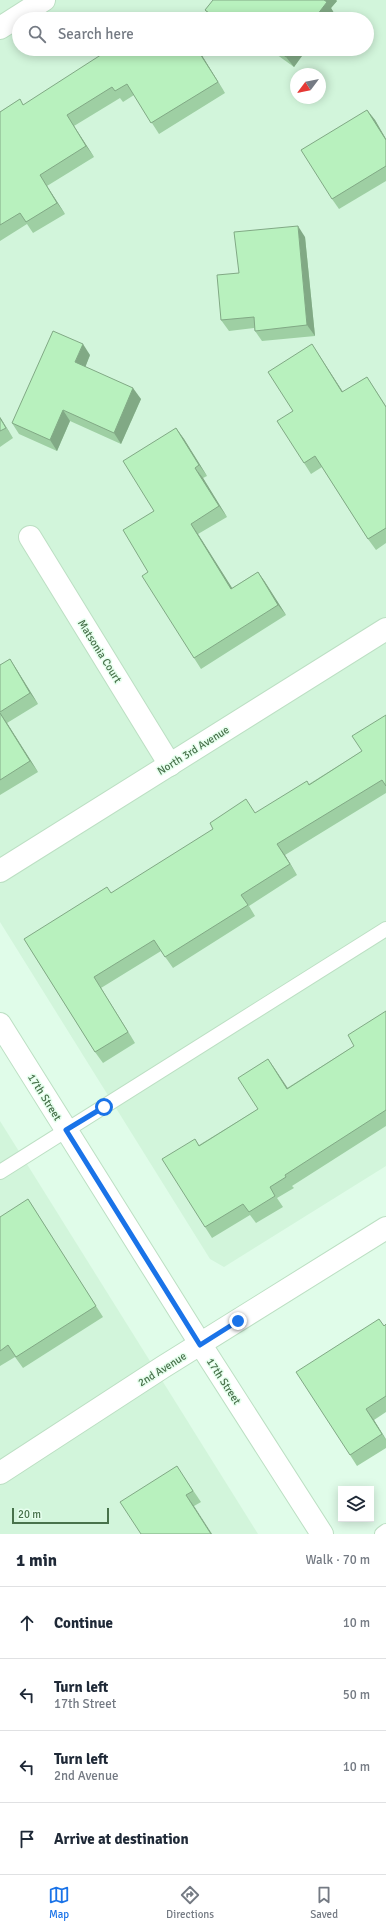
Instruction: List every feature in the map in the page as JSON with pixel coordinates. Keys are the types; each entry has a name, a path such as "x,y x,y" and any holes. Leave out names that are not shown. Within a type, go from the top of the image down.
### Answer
{"street":[{"path":"25,12 44,0"},
{"path":"0,28 12,20"},
{"name":"Matsonia Court","path":"30,536 170,765"},
{"name":"North 3rd Avenue","path":"0,871 386,629"},
{"name":"17th Street","path":"0,1024 200,1345 322,1534"},
{"name":"2nd Avenue","path":"0,1473 386,1228"}],"lane":[{"path":"0,1172 386,929"},
{"path":"382,1534 386,1531"}],"shaded area":[{"path":"0,0 386,0 386,1166 224,1267 210,1259 0,922"},
{"path":"0,1121 258,1534 0,1534"}],"building":[{"path":"213,0 324,0 327,2 319,12 208,12 205,10"},
{"path":"99,56 201,56 218,82 151,123 127,84 115,91 112,87 67,115 86,146 40,175 57,203 26,222 20,213 0,225 0,112 20,99 23,105"},
{"path":"367,110 386,140 386,166 332,199 301,150"},
{"path":"298,226 307,325 255,331 254,317 221,320 217,275 239,273 234,232"},
{"path":"53,331 83,344 75,362 133,388 114,433 63,410 50,440 12,423"},
{"path":"312,344 342,392 367,377 386,407 386,528 368,539 315,456 304,463 277,421 293,411 268,372"},
{"path":"0,418 6,428 0,431"},
{"path":"176,428 199,465 195,468 219,506 191,524 231,589 258,572 278,605 194,658 142,576 148,572 123,530 154,511 123,461"},
{"path":"10,659 30,693 0,712 0,665"},
{"path":"0,713 30,761 0,780"},
{"path":"386,715 386,786 382,780 277,844 290,864 241,895 248,905 165,957 154,940 94,977 128,1032 95,1052 24,939 107,887 111,893 213,829 210,823 246,799 255,813 307,781 309,785 362,751 352,736"},
{"path":"386,1011 386,1110 285,1175 286,1177 270,1187 275,1196 249,1212 243,1204 205,1227 162,1159 195,1139 199,1146 258,1109 238,1078 268,1059 287,1089 354,1046 348,1035"},
{"path":"28,1199 96,1306 16,1357 8,1345 0,1351 0,1217"},
{"path":"379,1319 384,1326 386,1324 386,1396 366,1409 382,1434 350,1455 296,1372"},
{"path":"177,1466 193,1491 186,1495 211,1534 141,1534 120,1502"}],"route":[{"path":"104,1107 66,1130 200,1345 238,1321"}]}
